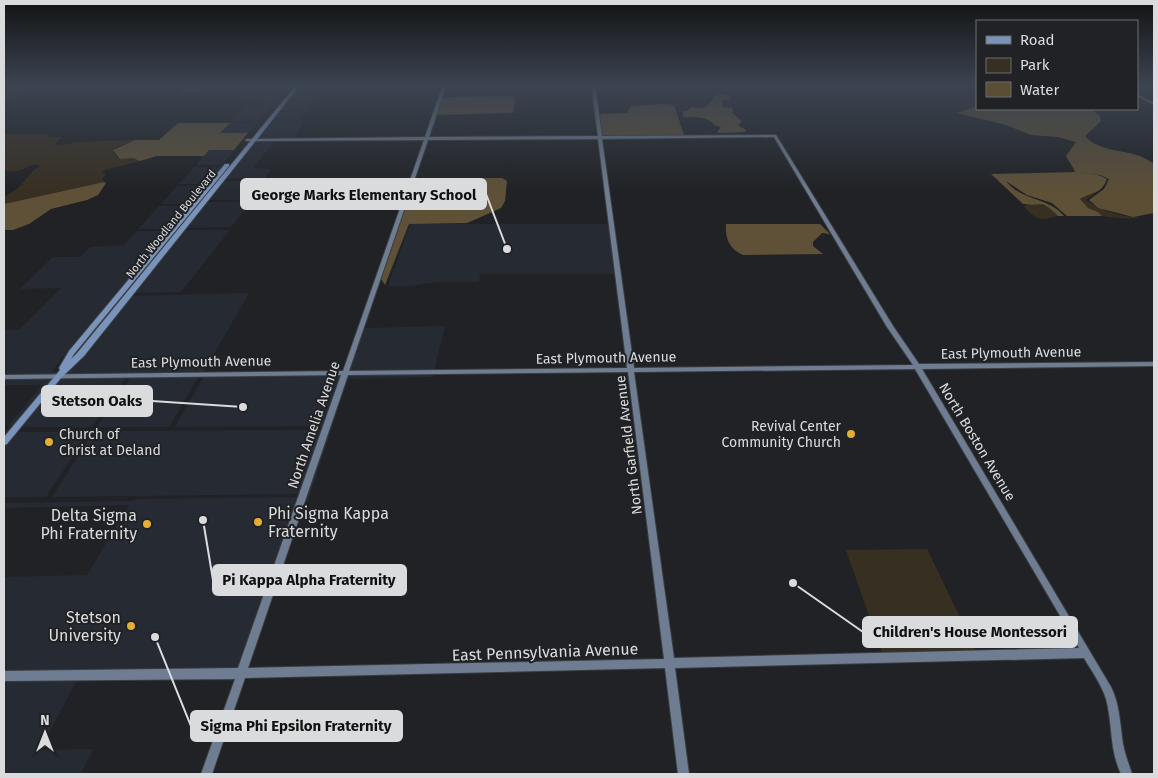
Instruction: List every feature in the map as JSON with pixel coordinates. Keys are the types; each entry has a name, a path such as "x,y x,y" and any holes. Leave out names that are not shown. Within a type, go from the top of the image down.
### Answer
{"main road":[{"name":"North Woodland Boulevard","path":"4,442 58,376 81,354 265,120"},
{"name":"North Woodland Boulevard","path":"250,140 267,120"}],"street":[{"name":"North Amelia Avenue","path":"208,774 432,120"},
{"name":"North Garfield Avenue","path":"598,120 684,774"},
{"name":"North Boston Avenue","path":"600,137 775,136 885,318 917,366 1101,677 1111,698 1116,741 1122,764 1127,774"},
{"path":"250,140 600,137"},
{"name":"East Plymouth Avenue","path":"4,376 632,371 1154,364"},
{"name":"East Pennsylvania Avenue","path":"4,676 241,674 1086,653"}],"shaded area":[{"path":"232,120 260,120 259,121"},
{"path":"302,120 308,121 270,121"},
{"path":"600,120 679,120 684,135 602,136"},
{"path":"708,120 741,120 738,125 746,130 745,132 719,133 717,132 721,127"},
{"path":"258,122 248,133 220,133 230,123"},
{"path":"269,122 305,122 293,139 255,139"},
{"path":"178,123 230,123 220,133 248,133 234,150 209,150 204,156 157,156 140,161 133,158 120,159 113,150 135,140 159,140"},
{"path":"254,140 276,140 253,168 272,169 265,178 224,179"},
{"path":"209,150 234,150 222,165 196,165"},
{"path":"194,167 221,167 207,184 179,184"},
{"path":"1074,172 1098,175 1107,179 1099,191 1080,199 1088,208 1102,216 1067,216 1052,203 1027,195 1006,181 1019,192 1050,205 1064,216 1058,216 1048,207 1042,205 1023,204 991,174"},
{"path":"420,178 502,178 507,181 505,201 501,208 467,223 409,224 385,285 381,279 383,271 412,189"},
{"path":"264,180 263,182 267,182 253,200 208,200 222,181"},
{"path":"106,183 98,195 87,200 51,209 29,224 13,230 4,230 4,204"},
{"path":"206,185 191,204 161,204 177,186"},
{"path":"252,201 231,227 185,228 206,202"},
{"path":"159,206 189,206 170,229 138,229"},
{"path":"410,224 611,224 615,274 480,274 479,282 438,282 410,286 388,286"},
{"path":"726,224 820,224 830,234 822,233 813,242 813,246 823,254 743,255 731,246 726,234"},
{"path":"183,230 230,230 181,292 132,293"},
{"path":"137,231 169,231 51,372 57,372 56,374 4,375 4,330 20,329 61,288 20,289 53,257 79,257 91,247 124,245"},
{"path":"249,293 203,373 62,374 130,296"},
{"path":"445,326 434,371 348,371 364,328"},
{"path":"433,374 433,377 348,379 308,501 304,501 346,375"},
{"path":"341,375 325,426 175,427 204,376"},
{"path":"199,376 169,427 97,427 131,377"},
{"path":"126,377 92,427 19,427 59,378"},
{"path":"4,378 54,378 14,426 8,426 42,385 4,385"},
{"path":"323,430 301,494 52,497 94,431"},
{"path":"15,431 89,431 46,497 4,497 4,445"},
{"name":"Stetson University","path":"303,497 241,674 79,676 40,750 93,749 81,774 4,774 4,577 87,575 129,505 4,508 4,503"}],"green space":[{"path":"12,132 9,134 48,134 49,137 62,137 54,145 74,142 135,140 115,148 113,152 120,159 134,158 140,161 105,170 102,173 106,174 102,179 104,182 4,204 4,197 18,188 35,169 41,166 31,165 17,171 4,171 6,169 4,169 4,135"},
{"path":"1086,194 1094,194 1086,200 1105,210 1119,215 1141,217 1127,219 1102,216 1088,208 1081,201 1081,197"},
{"path":"1028,203 1050,207 1058,216 1040,219 1024,207"},
{"path":"927,549 975,648 974,653 882,653 846,550"}],"water":[{"path":"987,120 1101,120 1085,136 1090,141 1097,145 1140,156 1154,164 1154,213 1133,217 1098,208 1089,200 1104,189 1109,179 1100,175 1076,173 1066,156 1076,142 1058,137 1031,135 1006,125"}],"place":[{"name":"George Marks Elementary School","path":"507,249"},
{"name":"Stetson Oaks","path":"243,407"},
{"name":"Revival Center Community Church","path":"851,434"},
{"name":"Church of Christ at Deland","path":"49,442"},
{"name":"Pi Kappa Alpha Fraternity","path":"203,520"},
{"name":"Phi Sigma Kappa Fraternity","path":"258,522"},
{"name":"Delta Sigma Phi Fraternity","path":"147,524"},
{"name":"Children's House Montessori","path":"793,583"},
{"name":"Stetson University","path":"131,626"},
{"name":"Sigma Phi Epsilon Fraternity","path":"155,637"}]}
